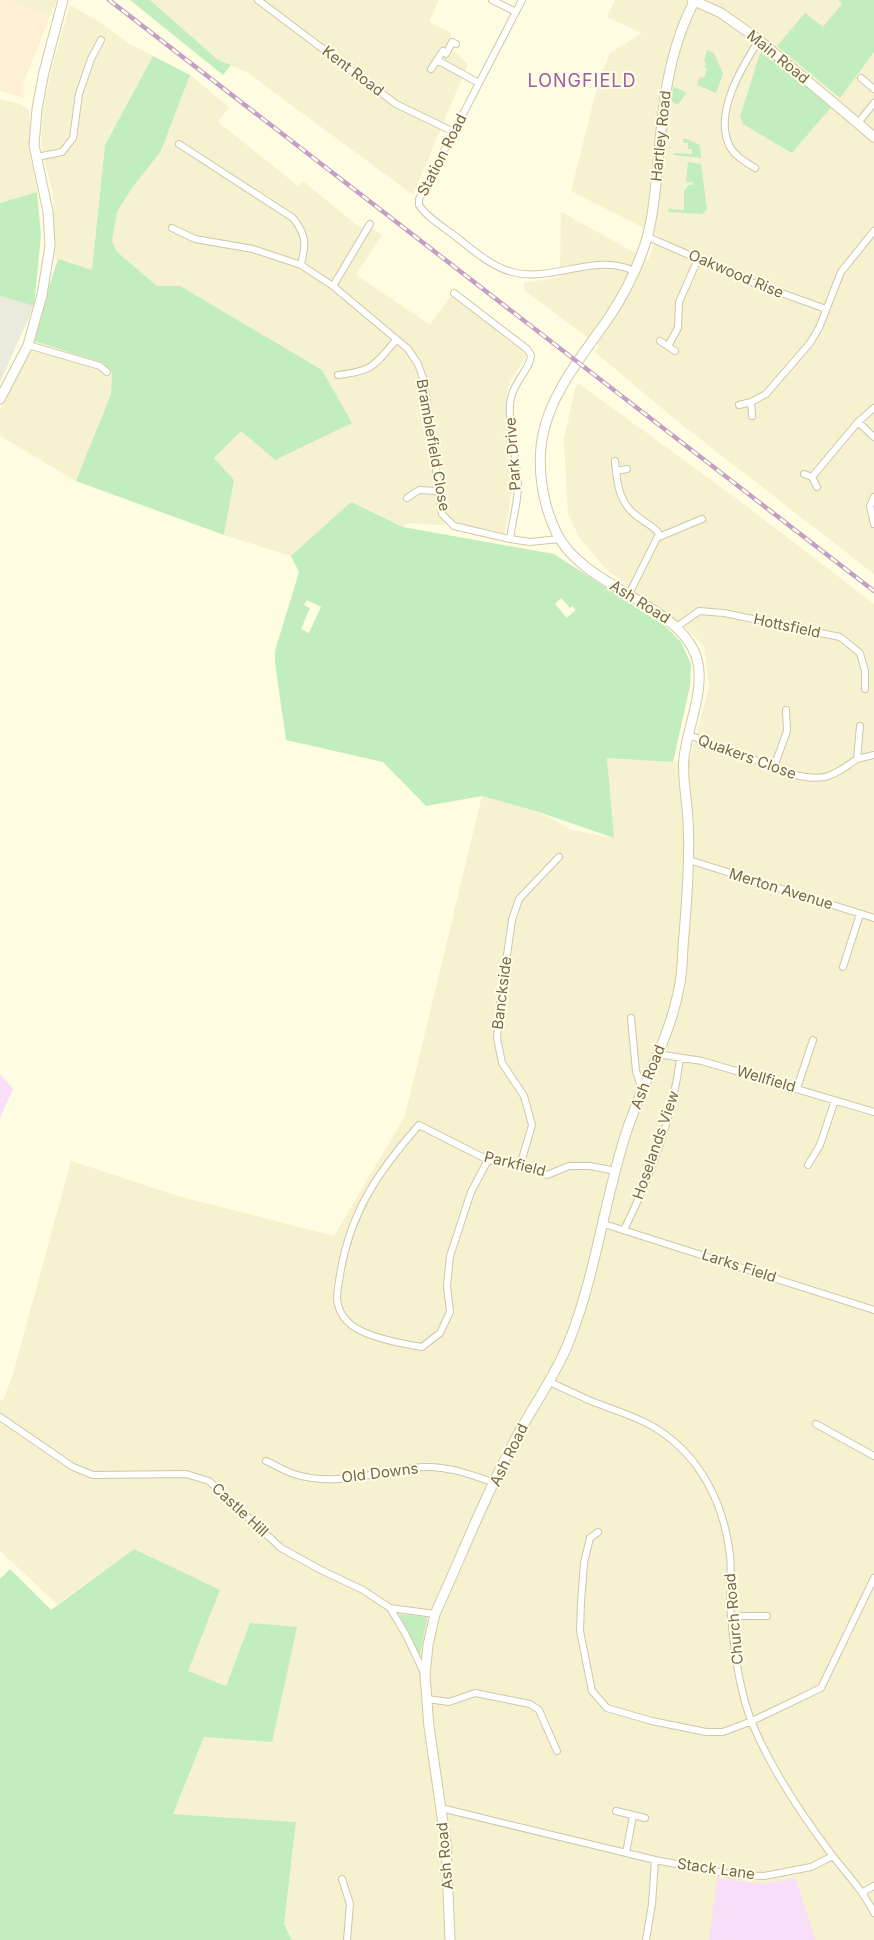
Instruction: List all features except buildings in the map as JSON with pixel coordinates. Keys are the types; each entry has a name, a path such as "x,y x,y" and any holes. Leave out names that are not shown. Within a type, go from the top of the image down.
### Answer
{"street":[{"path":"0,398 28,344 42,295 50,246 48,212 34,145 37,109 44,72 63,0"},
{"name":"Kent Road","path":"258,0 396,104 454,132"},
{"path":"492,0 516,12"},
{"name":"Station Road","path":"522,0 419,202 423,210 461,241 496,265 519,274 606,266 619,267 634,272"},
{"name":"Main Road","path":"693,1 721,13 759,40 874,137"},
{"name":"Hartley Road","path":"634,272 648,237 653,207 662,114 669,75 682,27 693,1"},
{"path":"37,158 62,152 69,146 75,128 79,94 91,59 101,40"},
{"path":"755,168 744,161 730,146 726,136 726,117 737,74 759,40"},
{"path":"431,69 443,52 446,54 452,42 456,44"},
{"path":"437,60 479,82"},
{"path":"861,78 874,89"},
{"path":"858,123 874,102"},
{"path":"179,144 293,218 303,231 305,245 301,265"},
{"path":"333,286 370,224"},
{"name":"Bramblefield Close","path":"172,228 194,239 253,249 301,265 333,286 408,349 418,364 424,380 442,514 454,526 510,539 530,542 559,539"},
{"path":"739,405 751,402 766,394 810,343 842,270 874,231"},
{"name":"Oakwood Rise","path":"648,237 751,282 826,309"},
{"path":"668,346 678,328 679,302 698,259"},
{"name":"Ash Road","path":"450,1940 446,1844 429,1727 425,1675 428,1646 435,1614 521,1430 550,1382 568,1344 604,1224 626,1134 657,1054 679,988 688,860 688,818 683,778 684,756 699,691 700,667 693,646 678,626 628,596 573,556 559,539 542,489 540,458 545,427 564,383 616,307 634,272"},
{"name":"Park Drive","path":"454,293 527,349 531,355 530,363 515,384 510,401 510,429 518,488 510,539"},
{"path":"338,375 362,372 375,365 396,340"},
{"path":"660,341 676,351"},
{"path":"28,344 100,366 107,372"},
{"path":"751,402 752,416"},
{"path":"812,477 858,422 874,408"},
{"path":"858,422 874,437"},
{"path":"615,461 618,491 624,504 633,514 655,529 659,537"},
{"path":"616,470 627,470"},
{"path":"804,474 812,477 818,487"},
{"path":"407,498 419,490 438,491"},
{"path":"874,496 870,506 874,524"},
{"path":"628,596 646,557 659,537 702,519"},
{"name":"Hottsfield","path":"678,626 699,611 724,613 840,637 860,653 865,671 865,689"},
{"path":"774,767 787,731 786,710"},
{"path":"860,726 857,759 874,755"},
{"name":"Quakers Close","path":"689,735 774,767 812,779 831,777 857,759"},
{"name":"Banckside","path":"520,1166 532,1125 524,1096 502,1064 497,1038 500,1004 512,920 519,899 558,858"},
{"name":"Merton Avenue","path":"688,860 874,918"},
{"path":"843,967 860,914"},
{"path":"632,1018 636,1071 642,1090"},
{"path":"797,1088 813,1040"},
{"name":"Wellfield","path":"657,1054 702,1061 874,1111"},
{"name":"Hoselands View","path":"624,1230 648,1179 668,1120 676,1093 680,1058"},
{"path":"808,1165 820,1144 835,1100"},
{"name":"Parkfield","path":"488,1160 471,1192 450,1256 447,1286 450,1312 440,1333 422,1347 382,1340 348,1322 336,1302 342,1261 354,1218 392,1156 419,1125 488,1160 520,1166 547,1175 569,1166 590,1166 616,1171"},
{"name":"Larks Field","path":"604,1224 874,1310"},
{"name":"Church Road","path":"550,1382 633,1416 656,1428 678,1446 698,1467 713,1490 724,1520 730,1556 731,1616 739,1679 752,1722 781,1780 833,1856 863,1892 874,1913"},
{"name":"Castle Hill","path":"0,1417 72,1468 93,1475 186,1474 209,1481 281,1548 363,1590 390,1608 406,1635 425,1675"},
{"path":"816,1424 874,1456"},
{"name":"Old Downs","path":"266,1460 294,1474 324,1479 354,1477 425,1467 460,1471 495,1483"},
{"path":"598,1532 590,1538 584,1563 580,1612 580,1631 592,1691 607,1708 652,1721 706,1732 722,1732 752,1722 821,1688 874,1578"},
{"name":"Castle Hill","path":"390,1608 435,1614"},
{"path":"731,1616 767,1616"},
{"path":"427,1700 449,1702 476,1693 530,1704 539,1710 557,1751"},
{"name":"Stack Lane","path":"441,1808 655,1860 736,1875 764,1876 812,1867 833,1856"},
{"path":"616,1811 645,1818"},
{"path":"626,1853 633,1816"},
{"path":"646,1940 652,1904 655,1860"},
{"path":"342,1878 350,1904 347,1940"},
{"path":"863,1892 874,1886"}],"shaded area":[{"path":"0,0 6,0 50,16 23,84 24,98 0,91"},
{"path":"6,0 57,0 50,16"},
{"path":"150,0 439,0 429,22 451,33 447,45 468,64 413,195 247,72 218,60"},
{"path":"615,0 839,0 874,29 874,574 677,421 595,352 599,346 524,290 524,283 560,277 561,212 648,260 658,235 571,191 598,84 610,53 642,33 607,17"},
{"path":"70,5 95,19 128,43 153,56 105,145 92,270 55,259 53,195 41,146 43,111 51,71"},
{"path":"190,75 229,107 218,122 298,186 303,181 360,228 366,224 382,235 356,275 430,325 452,294 527,355 510,381 507,391 507,431 512,459 513,483 505,533 455,523 439,525 409,523 403,527 351,502 291,556 224,535 234,480 214,458 241,430 275,460 352,422 180,286 157,287 117,253 112,241 117,212 132,188 161,151"},
{"path":"0,99 20,104 29,110 32,157 37,192 0,203"},
{"path":"0,296 34,306 0,382"},
{"path":"34,341 103,363 112,372 111,394 76,481 0,436 0,410"},
{"path":"578,383 740,501 874,604 874,1940 292,1940 284,1924 296,1822 173,1814 204,1737 272,1742 250,1623 226,1686 187,1671 219,1590 134,1549 57,1604 0,1551 0,1399 3,1401 13,1374 71,1161 181,1197 334,1236 405,1116 482,796 539,812 572,830 613,838 607,757 673,762 690,759 709,686 704,646 687,629 607,570 579,537 568,514 564,439"},
{"path":"0,1074 13,1089 0,1118"},
{"path":"717,1878 760,1884 796,1878 815,1940 709,1940"}],"green space":[{"path":"130,0 150,0 218,60 231,65 223,75"},
{"path":"838,0 874,0 874,52 840,98 777,46 805,13 823,27 842,4"},
{"path":"762,47 832,106 792,153 743,124 740,117"},
{"path":"707,50 714,53 723,74 716,93 697,85 700,77 704,78 707,68 702,67 706,63 704,61"},
{"path":"153,56 190,75 161,151 132,188 117,212 112,241 117,252 157,286 180,286 322,370 352,423 275,460 241,431 214,458 234,480 224,535 76,481 111,394 112,372 103,363 34,341 38,321 58,259 92,270 105,145"},
{"path":"673,87 686,93 678,105 671,101"},
{"path":"684,138 700,145 701,158 674,155 674,153 692,154 692,149 688,149 688,143 683,143"},
{"path":"688,162 701,164 707,209 702,214 668,212 669,209 684,210 684,192 688,185 693,185 693,182 686,182"},
{"path":"37,192 41,235 34,306 0,296 0,203"},
{"path":"351,502 403,527 554,554 665,626 681,642 691,664 690,686 673,762 607,758 614,838 539,812 482,796 426,806 383,762 286,740 275,651 299,572 291,556","holes":["561,598 570,608 572,606 576,610 567,618 555,604","307,600 321,607 309,633 301,629 310,608 304,605"]},
{"path":"134,1549 220,1590 188,1671 226,1686 250,1623 297,1627 272,1742 204,1737 173,1814 296,1822 284,1924 292,1940 0,1940 0,1579 10,1569 51,1610"},
{"path":"399,1614 426,1617 427,1619 419,1658"}],"railway":[{"path":"109,0 874,591"}],"district":[{"name":"LONGFIELD","path":"582,81"}]}
